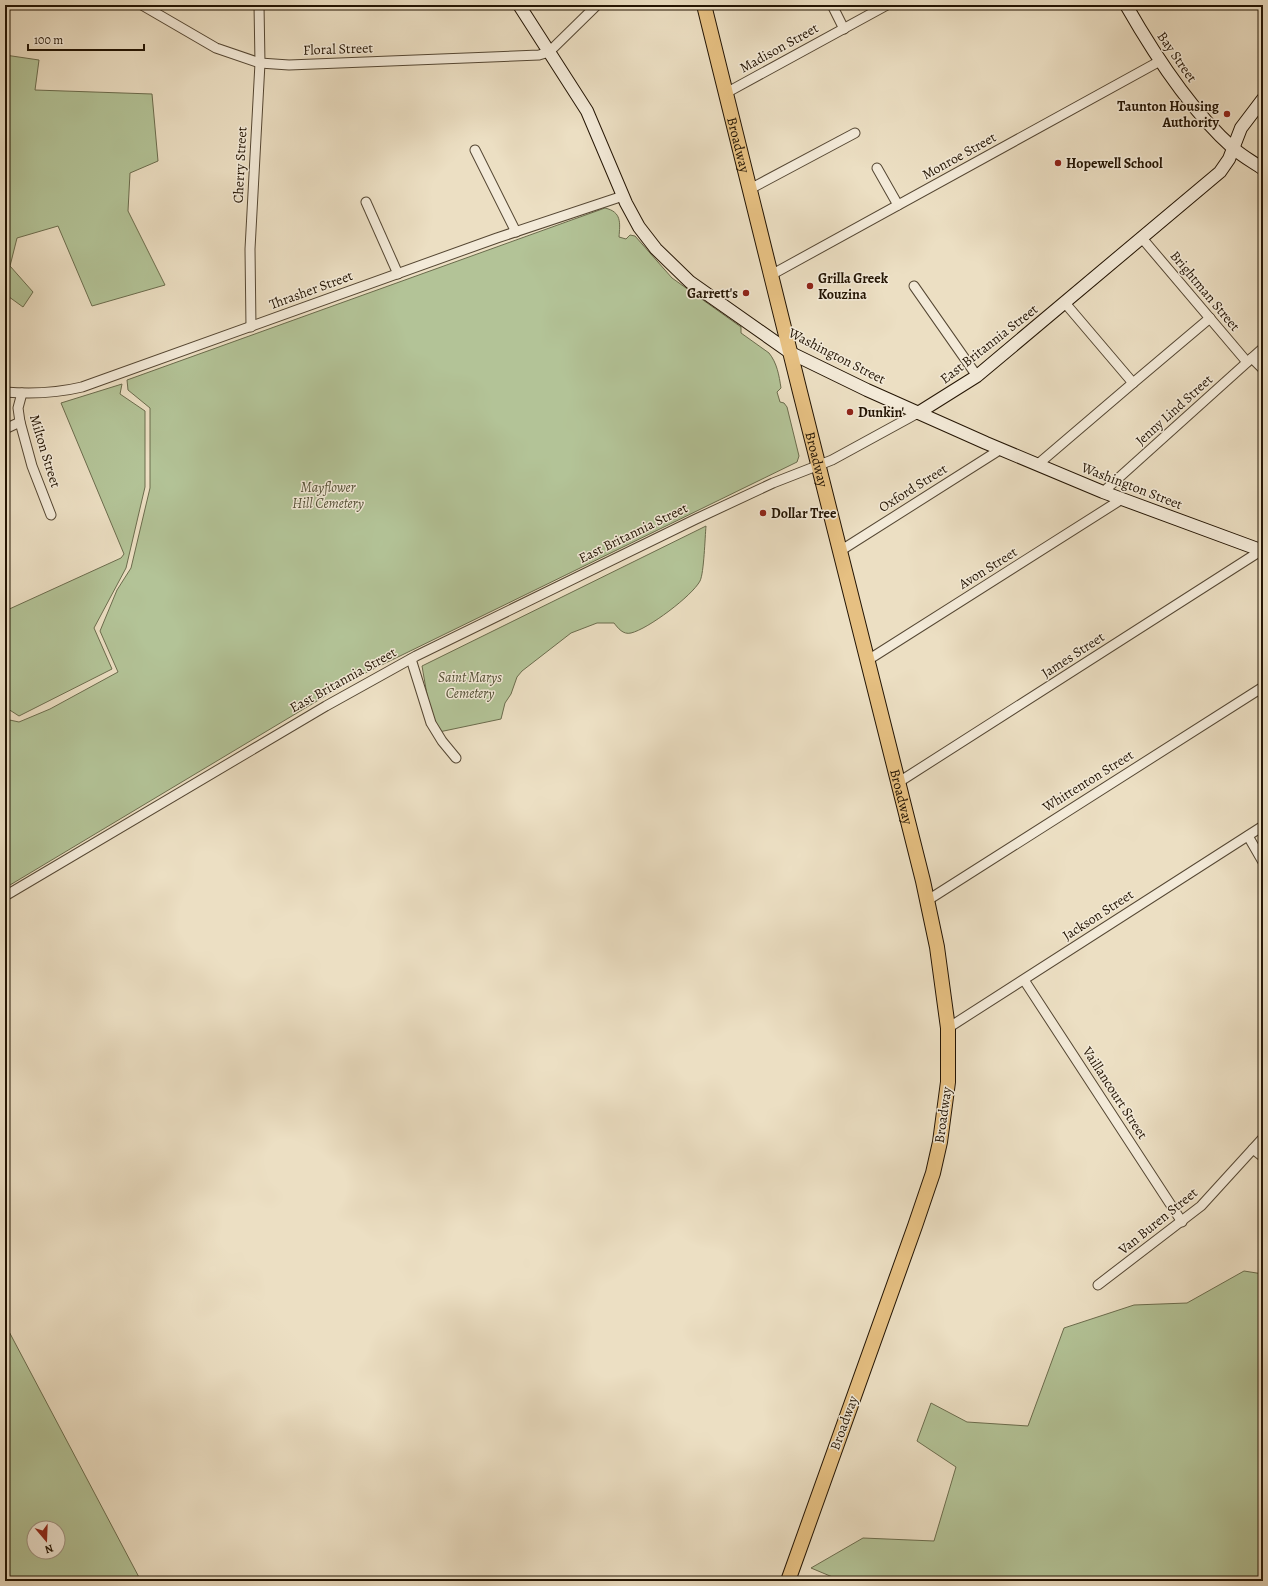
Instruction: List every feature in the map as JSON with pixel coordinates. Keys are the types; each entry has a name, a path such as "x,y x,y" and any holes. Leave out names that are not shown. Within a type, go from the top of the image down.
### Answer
{"main road":[{"name":"Broadway","path":"704,5 928,900 937,947 948,1028 948,1082 940,1142 933,1173 895,1284 788,1581"}],"street":[{"name":"Floral Street","path":"142,5 216,48 260,63 289,65 539,55 549,52"},
{"name":"Cherry Street","path":"251,327 250,249 260,63 259,5"},
{"name":"Washington Street","path":"519,5 587,111 634,219 645,236 661,255 690,282 791,353 918,413 1103,492 1262,551"},
{"path":"549,52 597,5"},
{"path":"832,5 844,29"},
{"name":"Madison Street","path":"726,93 887,5"},
{"name":"Bay Street","path":"1126,5 1160,61 1200,114 1233,148 1263,169"},
{"name":"Monroe Street","path":"772,274 1160,61"},
{"name":"East Britannia Street","path":"5,896 326,706 411,659 772,483 832,460 918,413 977,376 1220,172 1229,159 1240,128 1263,99"},
{"path":"750,189 855,133"},
{"path":"475,150 516,232"},
{"path":"877,168 898,205"},
{"name":"Thrasher Street","path":"5,392 22,394 63,391 82,387 516,232 623,196"},
{"path":"366,202 398,274"},
{"name":"Brightman Street","path":"1141,237 1210,318 1250,360 1263,369"},
{"path":"914,286 977,376"},
{"path":"1065,303 1133,383"},
{"path":"1037,465 1210,318"},
{"name":"Jenny Lind Street","path":"1103,492 1263,348"},
{"name":"Milton Street","path":"22,394 18,408 20,422 32,466 51,515"},
{"path":"5,429 20,422"},
{"name":"Oxford Street","path":"840,551 1001,449"},
{"name":"Avon Street","path":"868,660 1122,499"},
{"name":"James Street","path":"899,782 1262,551"},
{"path":"411,659 431,723 442,741 456,758"},
{"name":"Whittenton Street","path":"928,900 1263,687"},
{"name":"Jackson Street","path":"948,1028 1263,826"},
{"path":"1248,836 1263,862"},
{"name":"Vaillancourt Street","path":"1024,980 1182,1222"},
{"name":"Van Buren Street","path":"1098,1285 1182,1222 1208,1200 1263,1138"},
{"path":"1253,1149 1263,1158"}],"green space":[{"path":"5,55 39,60 35,90 152,94 158,161 130,173 128,211 165,285 92,306 58,226 17,238 10,266 33,292 23,307 5,294"},
{"name":"Mayflower Hill Cemetery","path":"605,208 614,212 619,219 619,237 626,239 630,235 635,236 672,278 741,327 741,333 769,353 776,365 781,388 777,392 780,402 784,403 787,407 799,456 797,462 357,677 5,888 5,719 19,722 50,709 118,672 100,631 117,590 131,568 150,488 150,408 128,390 127,380"},
{"path":"122,384 120,394 145,411 145,487 126,568 94,628 112,669 19,716 5,707 5,611 121,558 124,554 61,403"},
{"name":"Saint Marys Cemetery","path":"706,526 700,581 688,595 669,611 648,625 631,633 623,632 614,623 597,623 571,633 522,671 517,677 511,694 505,703 501,719 439,732 430,712 422,666"},
{"path":"1244,1271 1263,1274 1263,1581 842,1581 811,1568 863,1538 934,1541 956,1467 917,1441 931,1403 967,1422 1028,1426 1064,1328 1134,1305 1187,1303"},
{"path":"5,1324 141,1581 5,1581"}],"place":[{"name":"Taunton Housing Authority","path":"1227,114"},
{"name":"Hopewell School","path":"1058,163"},
{"name":"Grilla Greek Kouzina","path":"810,286"},
{"name":"Garrett's","path":"746,293"},
{"name":"Dunkin'","path":"850,412"},
{"name":"Dollar Tree","path":"763,513"}]}
